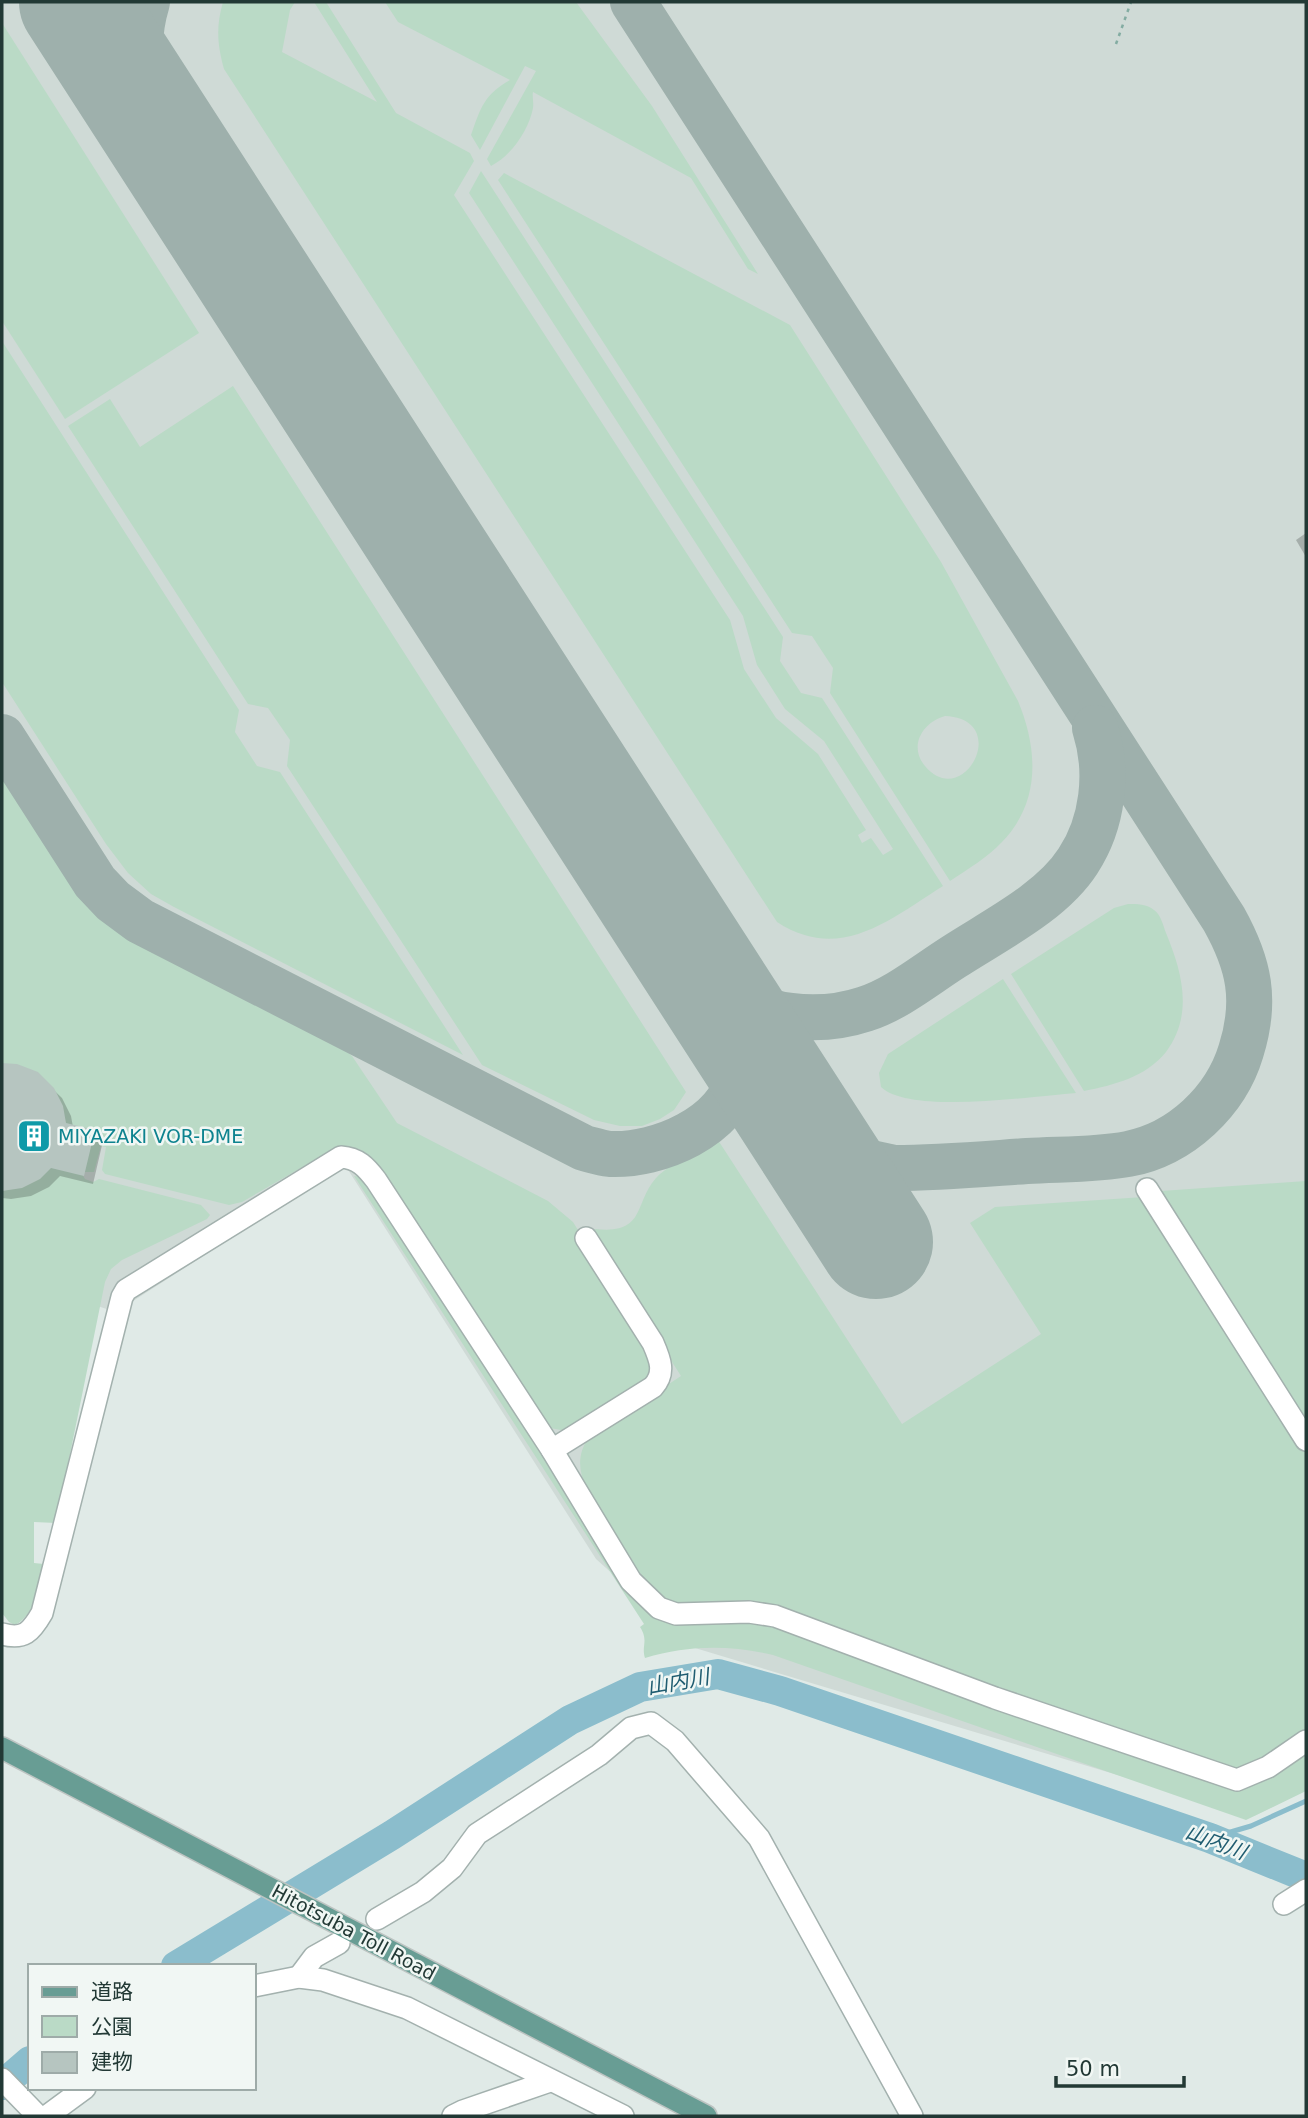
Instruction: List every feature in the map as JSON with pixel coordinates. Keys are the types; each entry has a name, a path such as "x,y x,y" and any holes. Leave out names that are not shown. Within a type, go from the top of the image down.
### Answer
{"main road":[{"name":"Hitotsuba Toll Road","path":"2,1748 706,2116"}],"street":[{"path":"2,1634 25,1636 34,1628 42,1613 122,1297 126,1290 341,1157 352,1158 367,1167 552,1450 631,1581 659,1608 676,1614 749,1612 775,1616 995,1698 1237,1780 1268,1766 1306,1741"},
{"path":"1147,1189 1306,1440"},
{"path":"552,1450 653,1387 662,1370 661,1360 653,1343 586,1238"},
{"path":"377,1919 423,1892 452,1868 477,1834 599,1755 631,1728 651,1723 675,1741 759,1838 912,2116"},
{"path":"1284,1904 1306,1890"},
{"path":"299,1977 314,1957 339,1943"},
{"path":"256,1986 299,1977 323,1980 407,2007 623,2116"},
{"path":"2,2079 32,2110"},
{"path":"453,2116 550,2081"},
{"path":"47,2116 82,2090"}],"path":[{"path":"1116,44 1131,2"}],"shaded area":[{"path":"2,2 1306,2 1306,1790 1254,1816 695,1648 596,1559 345,1165 116,1312 2,1275"}],"green space":[{"path":"223,2 295,2 290,10 282,52 377,102 314,2 326,2 396,113 470,153 474,161 454,195 730,620 744,669 776,718 818,754 866,830 858,835 862,843 871,838 883,855 893,849 824,741 785,709 757,665 743,616 469,193 481,171 783,637 780,661 801,693 822,698 943,886 883,923 843,938 800,934 777,922 224,69 218,35"},
{"path":"385,2 576,2 652,106 758,274 748,269 691,178 533,92 533,108 523,133 512,149 491,166 487,159 536,71 525,66 480,150 471,135 484,103 494,91 510,80 398,22"},
{"path":"2,23 199,333 65,419 2,321"},
{"path":"504,173 790,325 941,562 1018,701 1025,719 1032,756 1032,775 1024,810 1002,842 978,863 950,881 830,693 833,668 812,636 792,633 498,180","holes":["945,716 965,721 976,732 979,745 975,759 966,771 954,778 940,777 925,766 920,758 920,736 930,724"]},
{"path":"2,341 239,710 235,732 257,766 280,772 463,1055 151,894 128,873 106,844 2,682"},
{"path":"233,386 686,1092 674,1110 660,1119 642,1126 620,1126 594,1120 482,1065 287,766 290,740 268,708 248,704 68,426 110,399 140,447"},
{"path":"2,766 69,873 120,928 336,1042 352,1056 397,1123 548,1201 573,1222 645,1338 651,1361 646,1383 572,1432 550,1428 542,1421 378,1165 371,1157 355,1148 332,1150 242,1202 229,1205 105,1174 102,1170 106,1147 101,1146 94,1172 84,1172 82,1174 85,1179 93,1182 99,1179 201,1205 210,1215 207,1219 122,1260 111,1269 105,1282 56,1523 34,1522 34,1563 44,1564 38,1589 28,1614 15,1625 9,1622 2,1613"},
{"path":"1128,904 1148,907 1162,920 1180,978 1183,1008 1180,1023 1166,1052 1149,1068 1118,1083 1084,1091 1011,974 1114,908"},
{"path":"1003,979 1076,1093 945,1102 896,1095 881,1087 879,1073 888,1054"},
{"path":"716,1137 902,1424 1041,1334 970,1223 995,1207 1144,1197 1306,1450 1306,1732 1264,1760 1242,1769 1217,1766 766,1605 732,1602 677,1608 651,1590 587,1489 582,1476 581,1456 589,1437 681,1376 591,1235 595,1229 624,1227 632,1221 651,1184 660,1174"},
{"path":"354,1176 362,1177 368,1183 653,1615 663,1620 686,1623 744,1616 1220,1782 1306,1748 1306,1791 1246,1820 773,1655 741,1649 709,1648 645,1658 644,1636 640,1627 644,1624"},
{"path":"1306,1181 1306,1430 1156,1195 1161,1191"}],"building":[{"name":"MIYAZAKI VOR-DME","path":"2,1063 17,1064 38,1072 54,1088 63,1106 66,1123 95,1130 84,1176 51,1168 40,1179 22,1188 2,1191"}],"waterway":[{"name":"山内川","path":"179,1964 392,1835 570,1720 640,1687 718,1674 780,1691 1210,1838 1306,1877"},
{"path":"1210,1838 1251,1826 1306,1801"},
{"name":"山内川","path":"2,2085 28,2063"}],"taxiway":[{"path":"147,2 140,39 142,72 166,139"},
{"path":"633,2 1224,919 1239,951 1248,983 1249,1015 1246,1033 1234,1069 1224,1087 1199,1118 1166,1141 1147,1149 1091,1158 894,1168 857,1160 831,1145 796,1116"},
{"path":"692,958 737,996 762,1009 791,1016 838,1016 876,1005 899,993 1020,915 1067,876 1086,846 1098,814 1102,762 1095,728"},
{"path":"2,737 95,882 113,901 140,921 584,1148 610,1154 649,1150 688,1135 721,1110 732,1093 740,1068 740,1053 732,1017"}],"runway":[{"path":"76,2 876,1242"}],"place":[{"name":"MIYAZAKI VOR-DME","path":"34,1136"}]}
